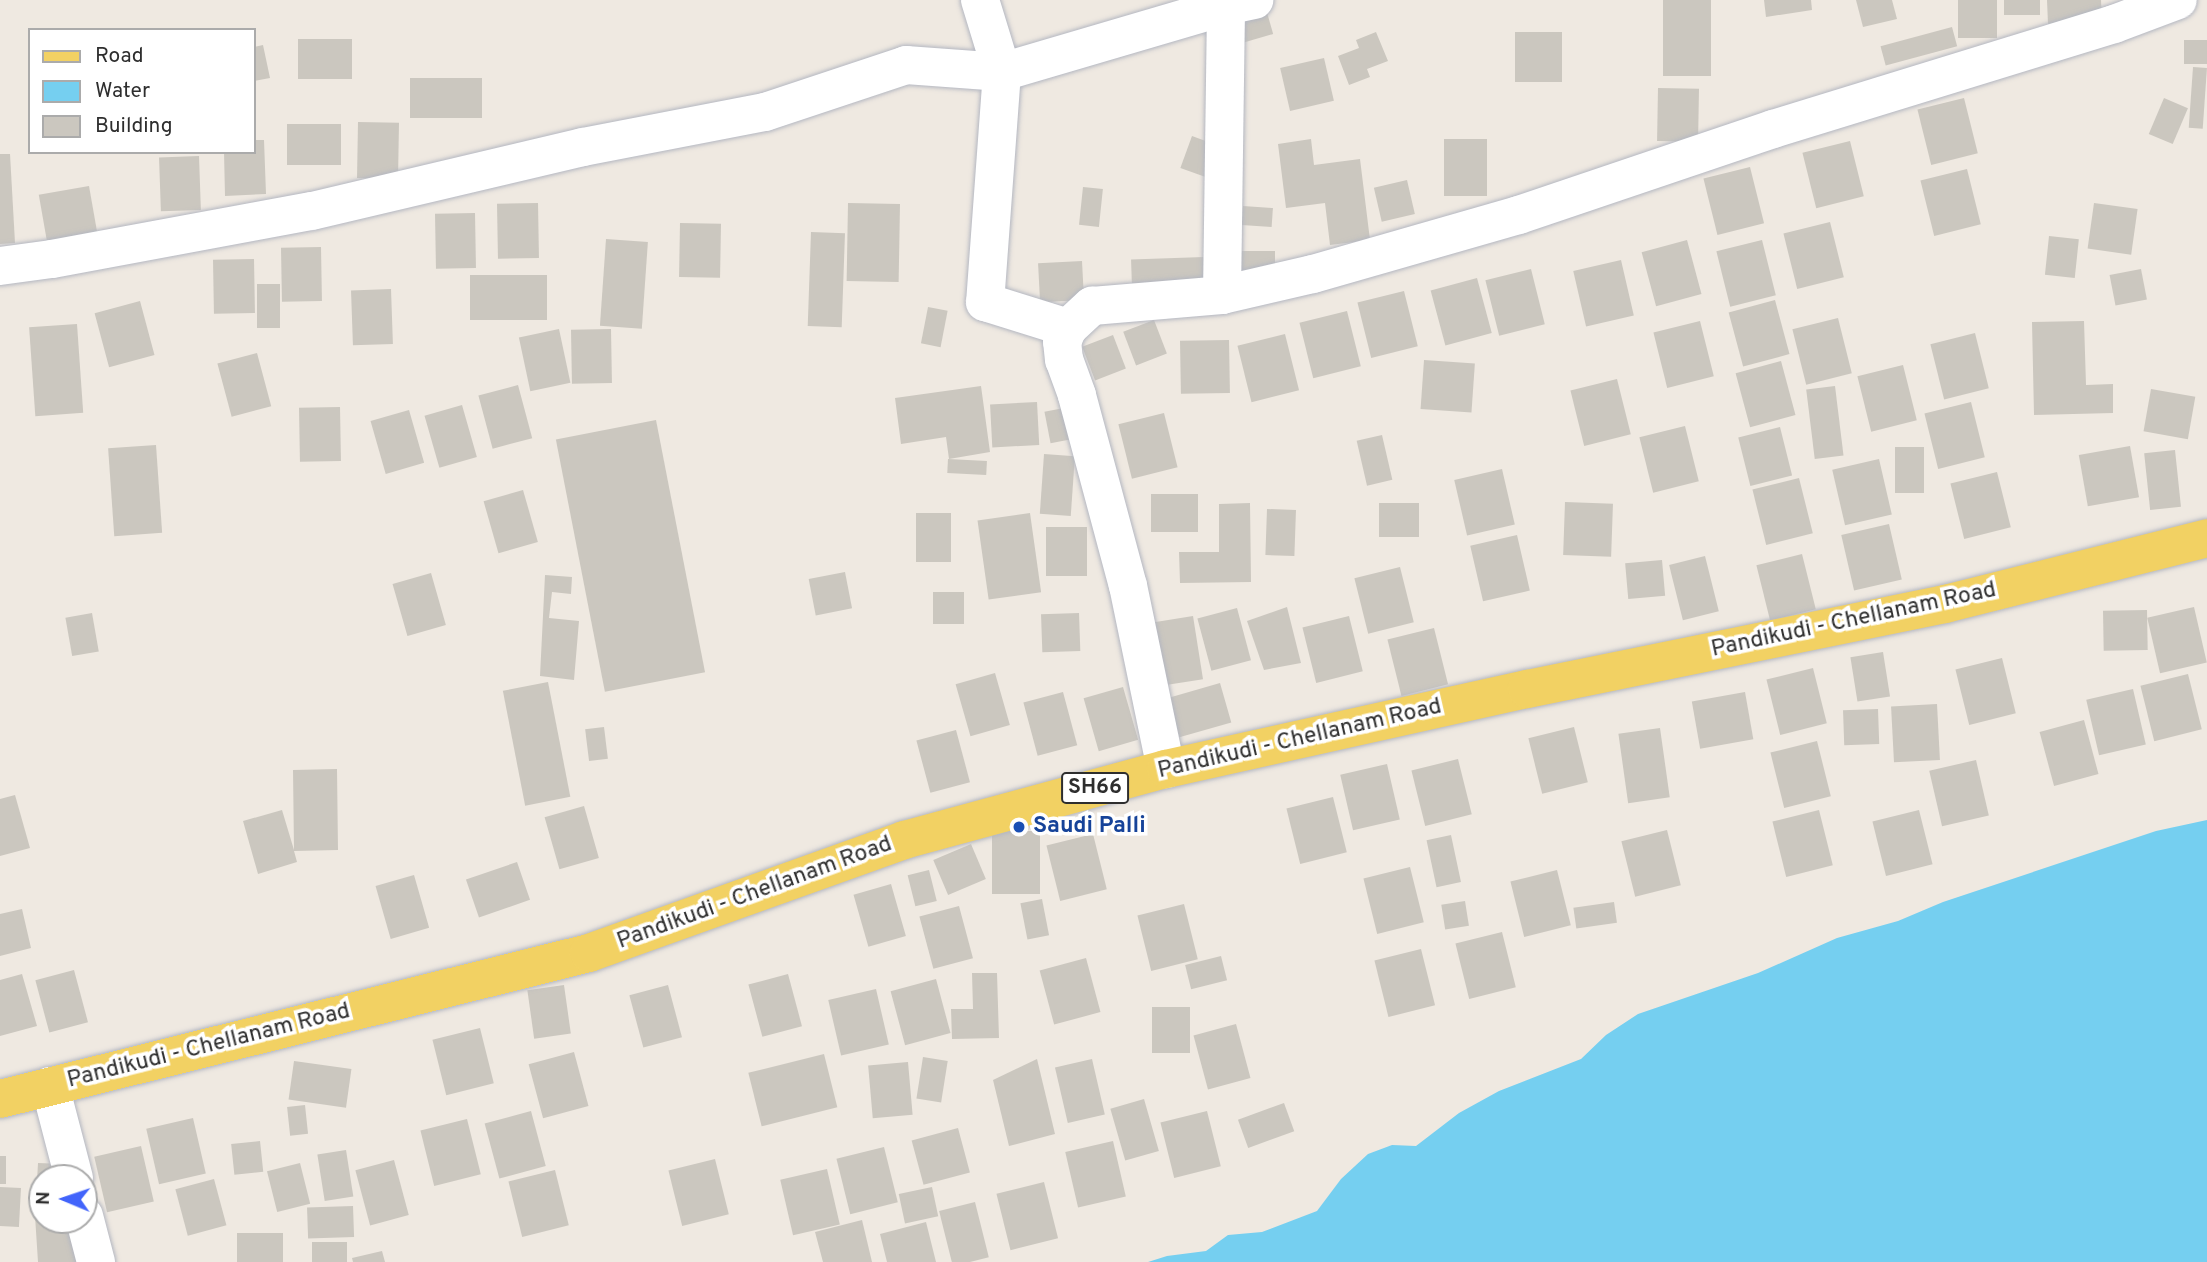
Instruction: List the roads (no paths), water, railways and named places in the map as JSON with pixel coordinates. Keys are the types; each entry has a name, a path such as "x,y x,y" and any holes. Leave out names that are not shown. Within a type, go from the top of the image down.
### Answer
{"main road":[{"name":"Pandikudi - Chellanam Road","path":"0,1099 589,953 904,840 1166,769 1527,689 1945,604 2207,538"}],"street":[{"path":"980,0 1002,72 985,302 1068,328"},
{"path":"1166,769 1128,586 1077,395 1064,360 1062,342 1068,328 1092,306 1222,295 1313,274 1519,215 1773,130 2114,24 2178,0"},
{"path":"0,266 52,259 312,211 583,147 765,112 906,65 1002,72 1240,3 1222,295"},
{"path":"50,1086 70,1164"},
{"path":"89,1234 96,1262"}],"water":[{"path":"2207,820 2207,1262 1148,1262 1167,1256 1206,1251 1228,1235 1262,1232 1317,1211 1341,1179 1368,1154 1392,1145 1416,1146 1459,1113 1499,1091 1581,1059 1606,1035 1638,1014 1758,973 1837,938 1898,921 1943,902 2156,831"}],"place":[{"name":"Saudi Palli","path":"1019,827"}]}
